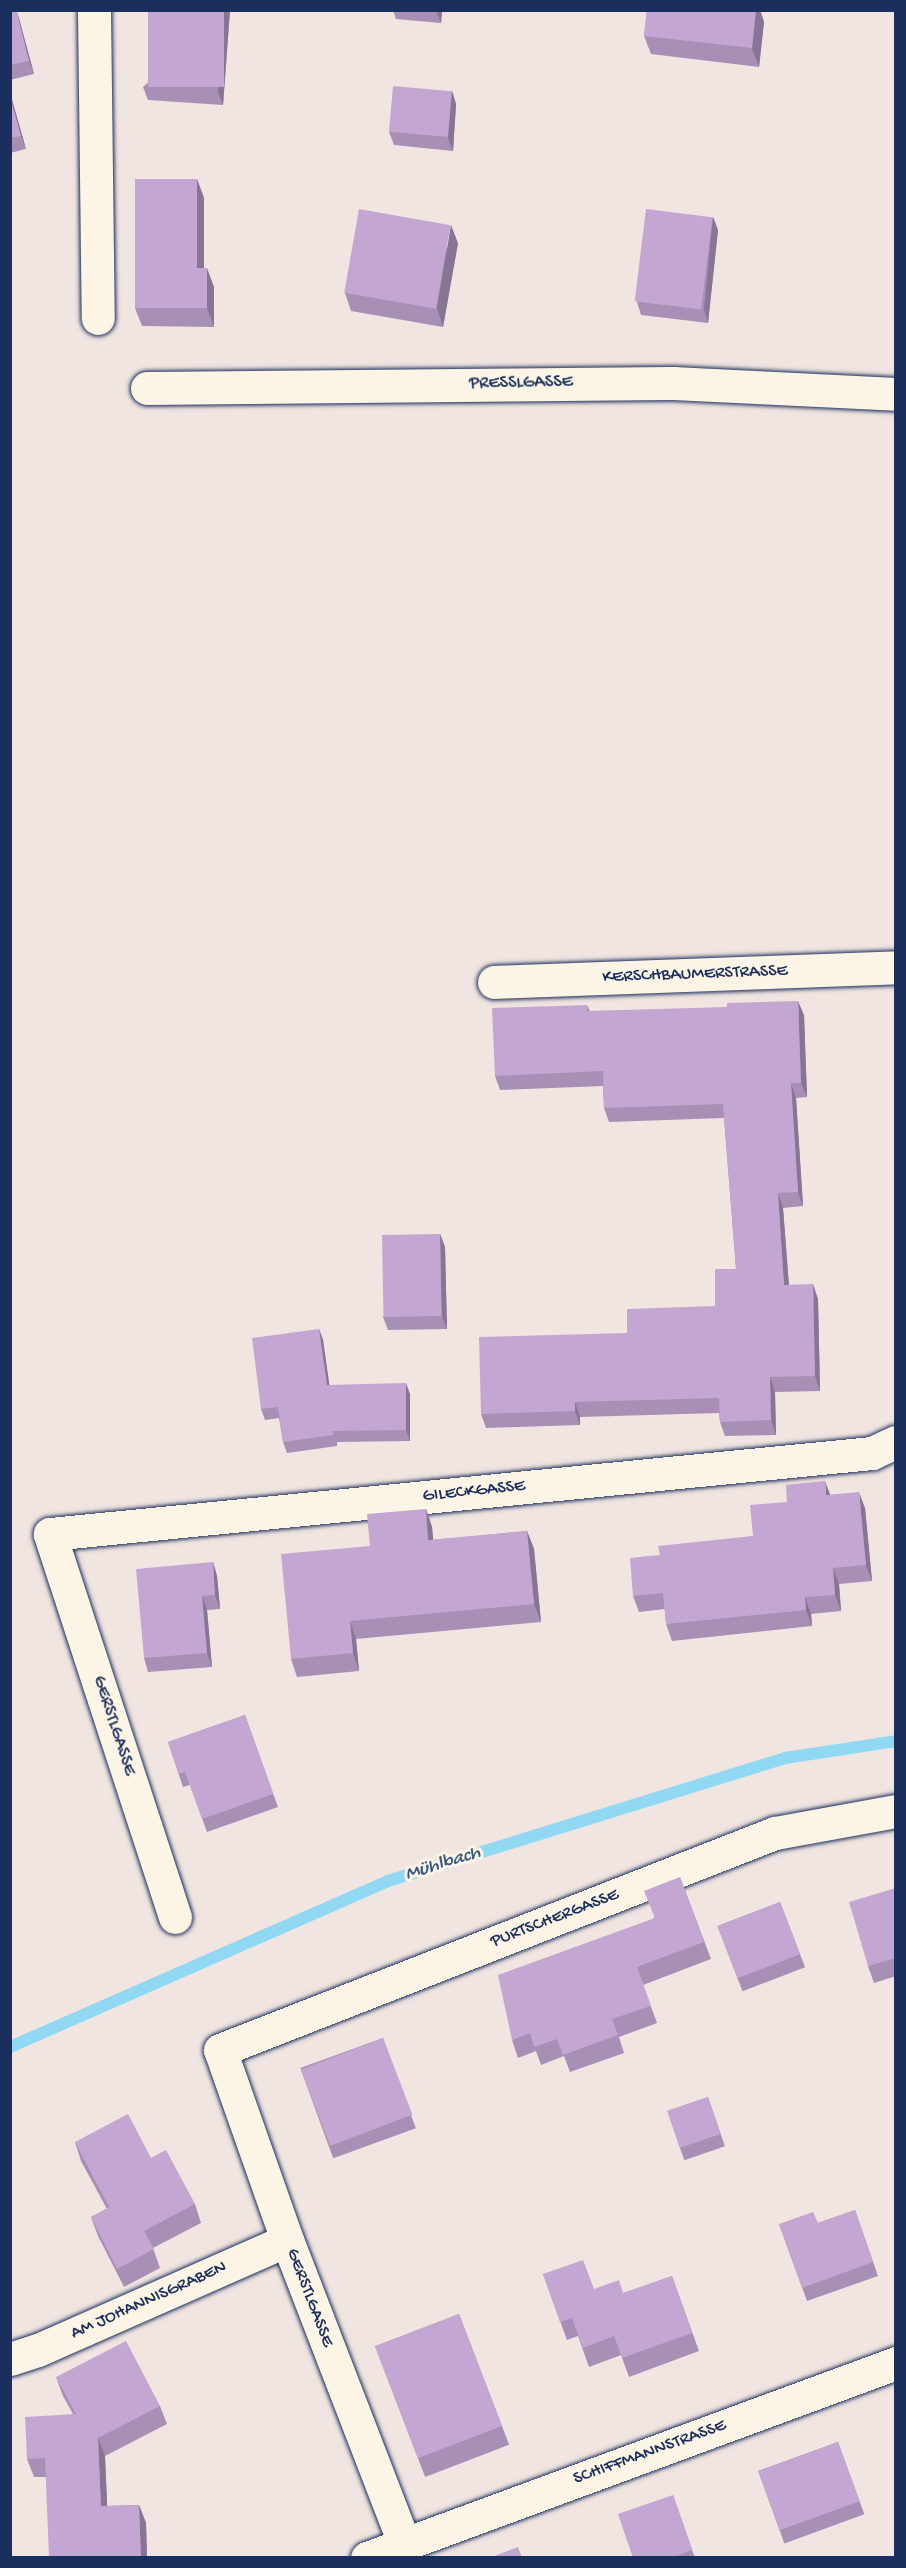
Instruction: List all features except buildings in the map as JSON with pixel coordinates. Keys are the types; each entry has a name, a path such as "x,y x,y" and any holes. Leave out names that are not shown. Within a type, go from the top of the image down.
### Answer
{"street":[{"path":"94,10 98,318"},
{"name":"PRESSLGASSE","path":"147,388 673,382 896,394"},
{"name":"KERSCHBAUMERSTRASSE","path":"494,982 896,967"},
{"name":"GILECKGASSE","path":"50,1534 872,1453 896,1442"},
{"name":"GERSTLGASSE","path":"50,1534 175,1917"},
{"name":"PURTSCHERGASSE","path":"220,2050 775,1833 896,1811"},
{"name":"GERSTLGASSE","path":"220,2050 287,2240 404,2543"},
{"name":"AM JOHANNISGRABEN","path":"10,2360 38,2350 287,2240"},
{"name":"SCHIFFMANNSTRASSE","path":"367,2558 896,2363"}],"waterway":[{"name":"Mühlbach","path":"10,2047 388,1881 785,1758 896,1741"}]}
